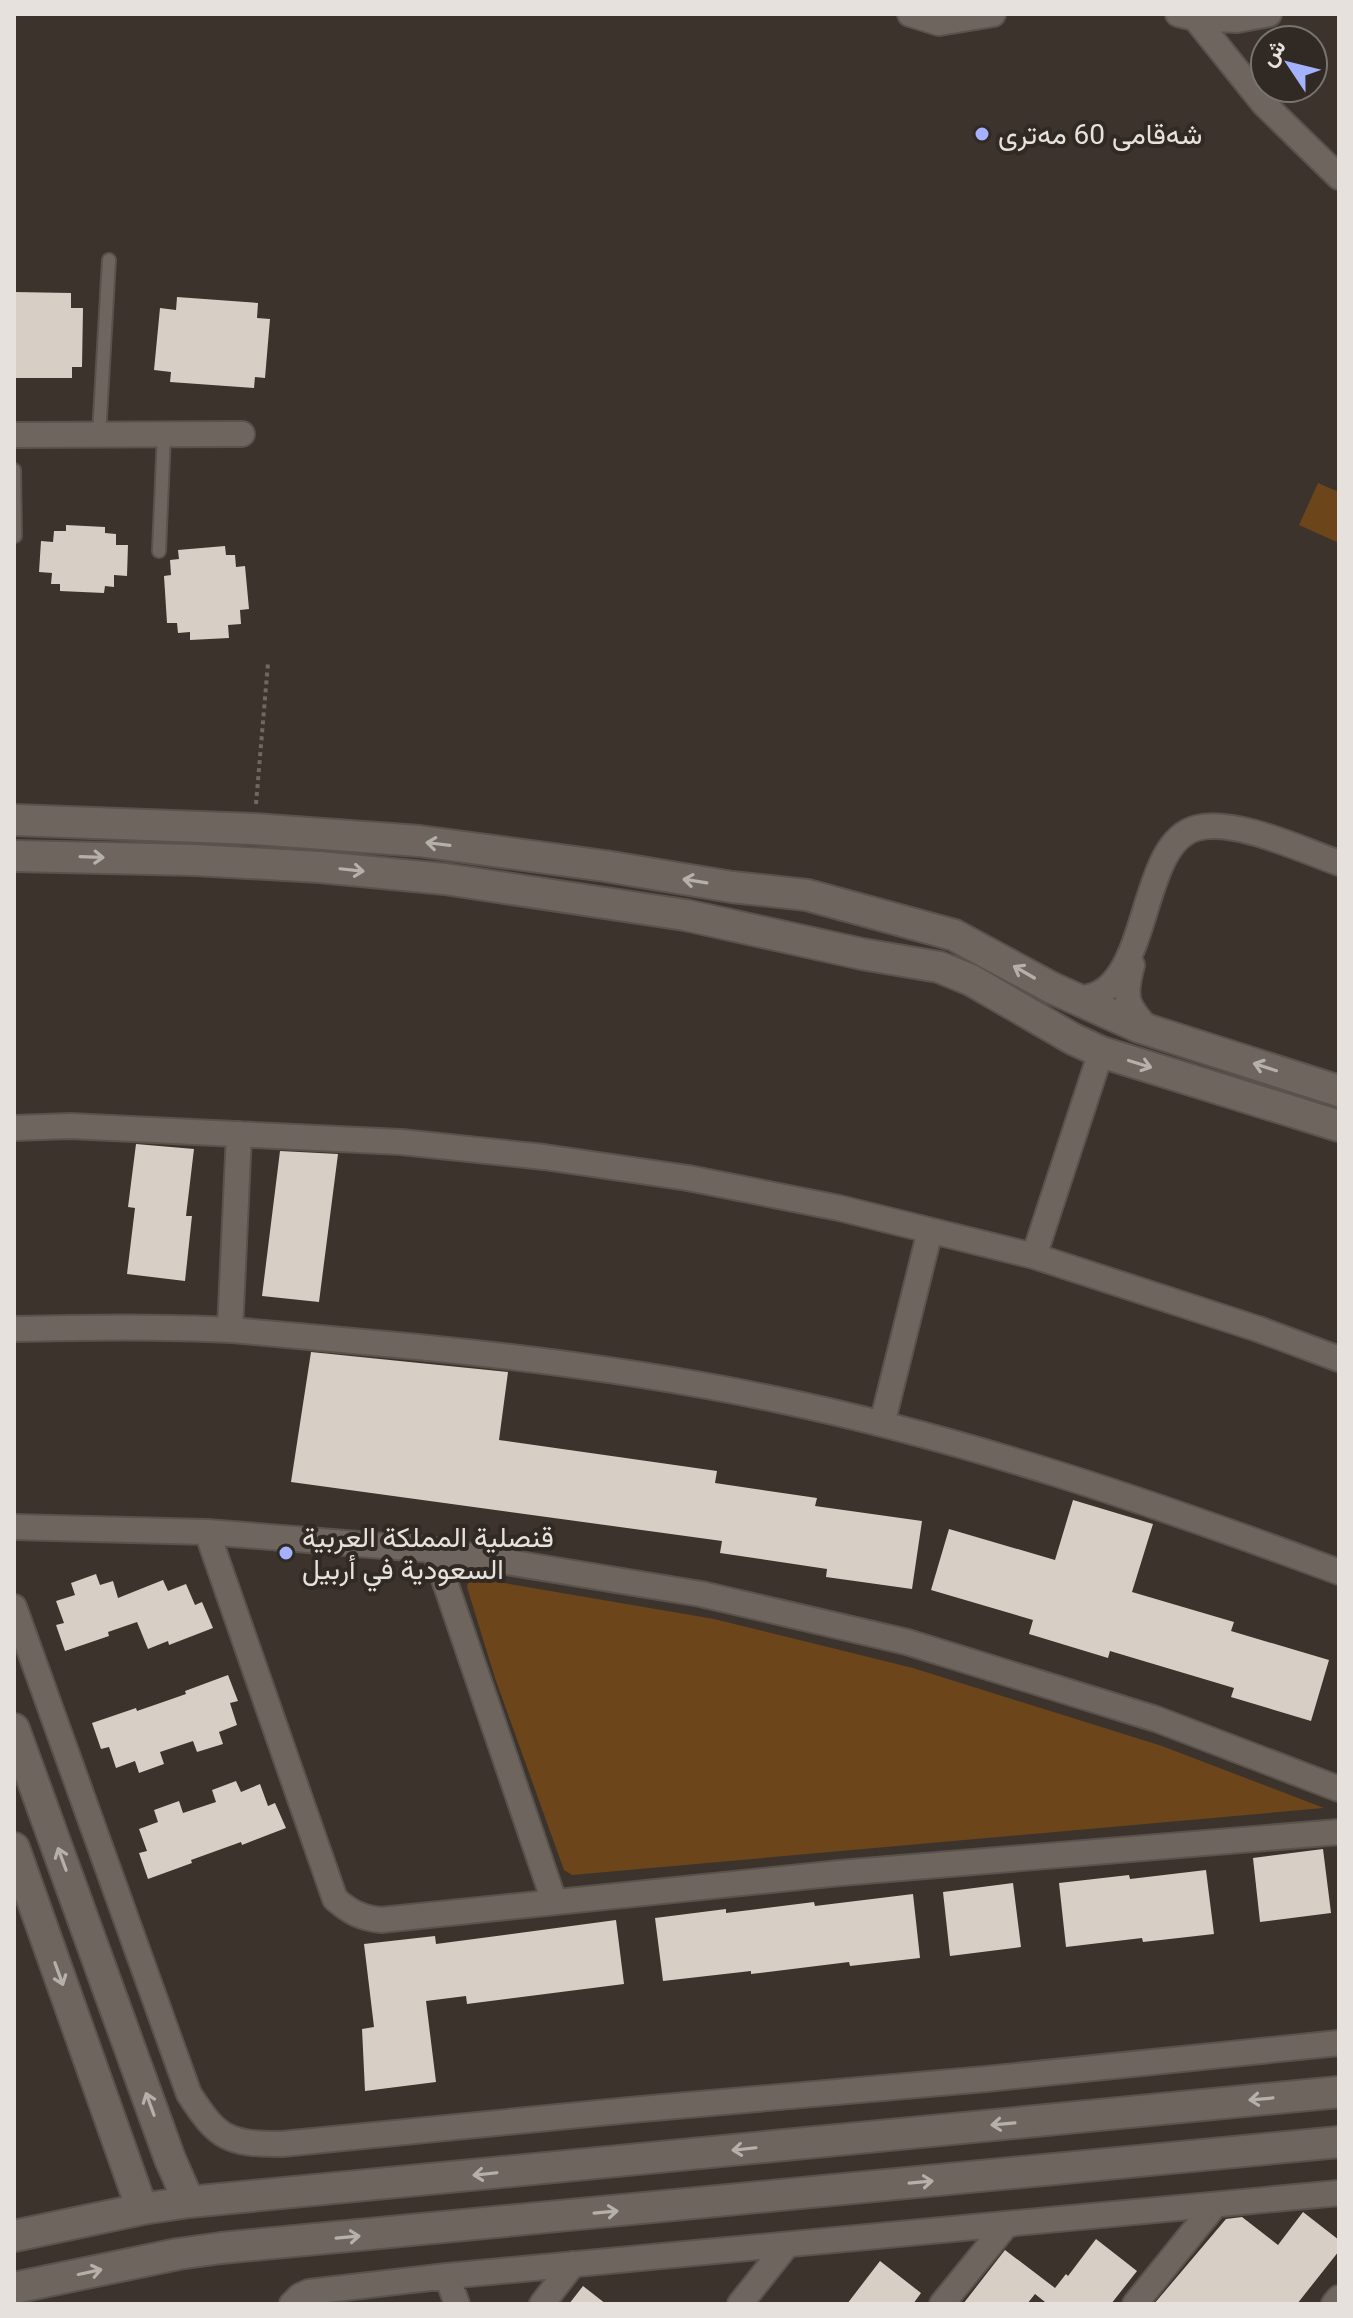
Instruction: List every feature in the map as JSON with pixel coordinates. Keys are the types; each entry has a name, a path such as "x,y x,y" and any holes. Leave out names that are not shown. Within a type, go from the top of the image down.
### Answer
{"street":[{"path":"910,14 939,23 993,14"},
{"path":"1187,16 1237,20 1269,14"},
{"path":"1187,16 1264,104 1339,177"},
{"path":"14,435 242,434"},
{"path":"14,820 254,829 419,841 807,895 954,935 1071,998 1150,1031 1339,1091"},
{"path":"1071,998 1091,997 1108,990 1120,975 1169,848 1179,837 1195,828 1233,827 1339,863"},
{"path":"14,856 195,860 319,867 445,879 685,915 939,967 971,980 1101,1052 1339,1126"},
{"path":"732,925 782,922 789,915 786,906 744,888"},
{"path":"888,958 821,933 813,920 818,912 824,911 894,918"},
{"path":"1143,920 1126,994 1127,1003 1134,1014 1150,1031"},
{"path":"1034,1256 1101,1052"},
{"path":"14,1128 70,1126 401,1142 544,1157 688,1178 839,1208 1034,1256 1258,1329 1339,1359"},
{"path":"230,1330 239,1134"},
{"path":"882,1424 930,1231"},
{"path":"14,1329 108,1327 230,1330 566,1362 673,1379 882,1424 1115,1491 1339,1572"},
{"path":"14,1527 207,1532 434,1550 701,1594 907,1642 1156,1719 1339,1789"},
{"path":"207,1532 335,1899 362,1918 381,1920 856,1872 1339,1832"},
{"path":"434,1550 554,1901"},
{"path":"14,1607 189,2094 214,2128 224,2137 238,2142 282,2144 1339,2043"},
{"path":"14,1729 170,2159 189,2202"},
{"path":"14,1848 142,2209"},
{"path":"14,2236 189,2202 1339,2092"},
{"path":"860,2137 865,2188"},
{"path":"14,2288 221,2248 1339,2142"},
{"path":"129,2171 170,2159"},
{"path":"292,2304 309,2292 447,2276 1339,2193"},
{"path":"1135,2304 1215,2205"},
{"path":"942,2304 1007,2224"},
{"path":"740,2304 786,2246"},
{"path":"542,2304 573,2264"},
{"path":"447,2276 457,2304"},
{"path":"1334,2304 1339,2298"}],"lane":[{"path":"99,435 109,260"},
{"path":"159,551 164,435"},
{"path":"14,470 15,536"}],"path":[{"path":"254,829 268,663"}],"shaded area":[{"path":"1318,483 1339,492 1339,543 1299,525"},
{"path":"475,1578 714,1619 913,1668 1162,1746 1324,1808 572,1875 564,1870 495,1678 467,1587"}],"building":[{"path":"14,292 71,293 71,308 83,308 82,367 72,367 72,378 14,378"},
{"path":"177,297 258,303 257,318 270,319 265,378 255,377 254,388 170,382 171,372 154,370 160,308 176,310"},
{"path":"66,525 105,527 105,533 116,534 116,545 128,545 127,576 114,575 114,587 105,586 104,593 60,591 60,584 51,584 52,573 39,572 41,541 53,542 54,531 66,531"},
{"path":"225,546 226,555 235,555 236,567 245,566 249,609 240,610 241,624 228,625 229,638 190,640 190,632 178,633 177,623 167,623 164,576 171,575 170,560 179,559 178,550"},
{"path":"136,1144 194,1149 186,1216 192,1216 185,1281 127,1274 135,1208 128,1207"},
{"path":"280,1151 338,1154 319,1302 262,1296"},
{"path":"311,1352 508,1372 499,1440 717,1471 715,1483 817,1498 815,1506 922,1521 912,1589 826,1577 827,1569 720,1553 722,1541 291,1482"},
{"path":"1073,1500 1153,1524 1132,1592 1234,1622 1231,1631 1329,1660 1311,1721 1231,1697 1234,1688 1110,1651 1108,1658 1029,1634 1033,1620 931,1590 949,1529 1055,1560"},
{"path":"96,1574 100,1585 113,1581 118,1598 163,1580 168,1591 186,1584 195,1605 202,1602 213,1628 169,1645 168,1641 148,1649 137,1622 108,1632 109,1636 65,1651 56,1625 64,1623 56,1601 75,1595 71,1583"},
{"path":"228,1675 238,1701 230,1703 237,1725 219,1732 223,1744 197,1752 193,1741 160,1752 164,1764 139,1773 135,1761 116,1768 109,1747 101,1749 92,1723 186,1694 185,1691"},
{"path":"236,1781 241,1792 260,1784 268,1806 275,1803 286,1828 191,1860 192,1863 148,1879 139,1853 147,1851 139,1829 158,1822 154,1810 179,1801 183,1813 216,1802 212,1790"},
{"path":"1323,1849 1331,1913 1260,1922 1253,1858"},
{"path":"1206,1870 1214,1934 1066,1947 1059,1883"},
{"path":"1013,1883 1021,1947 950,1956 943,1892"},
{"path":"913,1894 920,1958 663,1981 655,1918 814,1902 815,1906"},
{"path":"616,1920 624,1984 467,2004 466,1996 426,2001 436,2082 365,2091 362,2029 374,2027 364,1944 435,1936 436,1944"},
{"path":"1303,2212 1339,2240 1339,2251 1297,2304 1154,2304 1226,2219 1242,2217 1278,2245"},
{"path":"1096,2239 1137,2271 1111,2304 1043,2304 1045,2302 1035,2294 1027,2304 963,2304 1005,2250 1055,2288"},
{"path":"880,2261 921,2293 913,2304 847,2304"},
{"path":"583,2286 606,2304 569,2304"}],"place":[{"name":"شەقامی 60 مەتری","path":"982,134"},
{"name":"قنصلية المملكة العربية السعودية في أربيل","path":"286,1553"}]}
